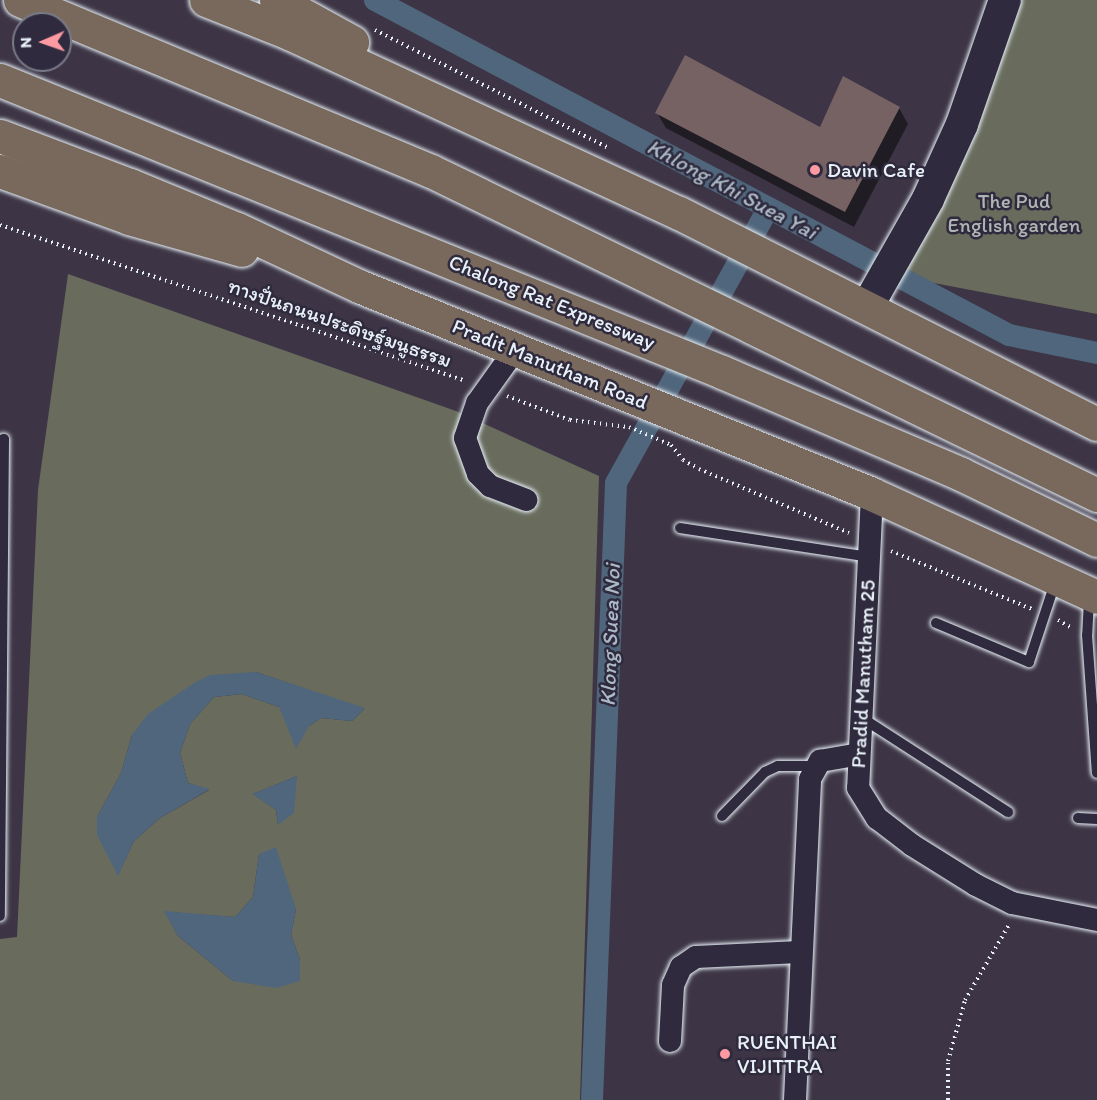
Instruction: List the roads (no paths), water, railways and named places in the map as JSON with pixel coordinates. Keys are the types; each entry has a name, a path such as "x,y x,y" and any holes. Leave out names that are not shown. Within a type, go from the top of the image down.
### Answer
{"main road":[{"path":"20,0 431,171 1097,495"},
{"path":"206,0 289,33 762,254 881,284 1097,424"},
{"path":"276,0 302,12 492,127"},
{"name":"Chalong Rat Expressway","path":"0,80 722,372 961,474 1097,540"},
{"name":"Pradit Manutham Road","path":"0,136 227,224 361,287 515,350 623,410 674,430 872,494 1093,595"},
{"path":"0,171 129,218 361,287"}],"street":[{"path":"881,284 962,124 1005,0"},
{"path":"515,350 486,388 465,438 467,452 478,474 490,486 526,500"},
{"name":"Pradid Manutham 25","path":"872,494 858,788 877,818 912,845 976,885 1021,905 1097,920"},
{"path":"795,1100 799,952 814,766 827,757 858,754"},
{"path":"670,1041 674,986 681,967 696,957 799,952"}],"lane":[{"path":"0,440 4,439 0,916"},
{"path":"680,528 869,557"},
{"path":"936,623 1029,663 1057,577"},
{"path":"1093,595 1087,634 1097,773"},
{"path":"862,718 1008,812"},
{"path":"722,816 765,772 778,766 814,766"},
{"path":"1078,818 1097,819"}],"water":[{"path":"256,672 365,708 352,721 321,718 309,726 296,749 279,707 242,694 214,697 190,724 180,753 188,783 210,789 160,818 134,841 118,876 97,835 97,817 121,773 132,735 148,714 194,683 210,675"},
{"path":"297,776 294,813 278,825 276,810 252,794"},
{"path":"276,847 296,909 291,935 300,960 300,981 276,988 233,981 178,936 164,911 235,917 253,897 259,854"}],"waterway":[{"name":"Khlong Khi Suea Yai","path":"375,0 1009,335 1097,353"},
{"name":"Klong Suea Noi","path":"592,1100 616,483 768,209"}],"place":[{"name":"Davin Cafe","path":"815,170"},
{"name":"RUENTHAI VIJITTRA","path":"725,1054"}],"park label":[{"name":"The Pud English garden","path":"1014,213"}]}
